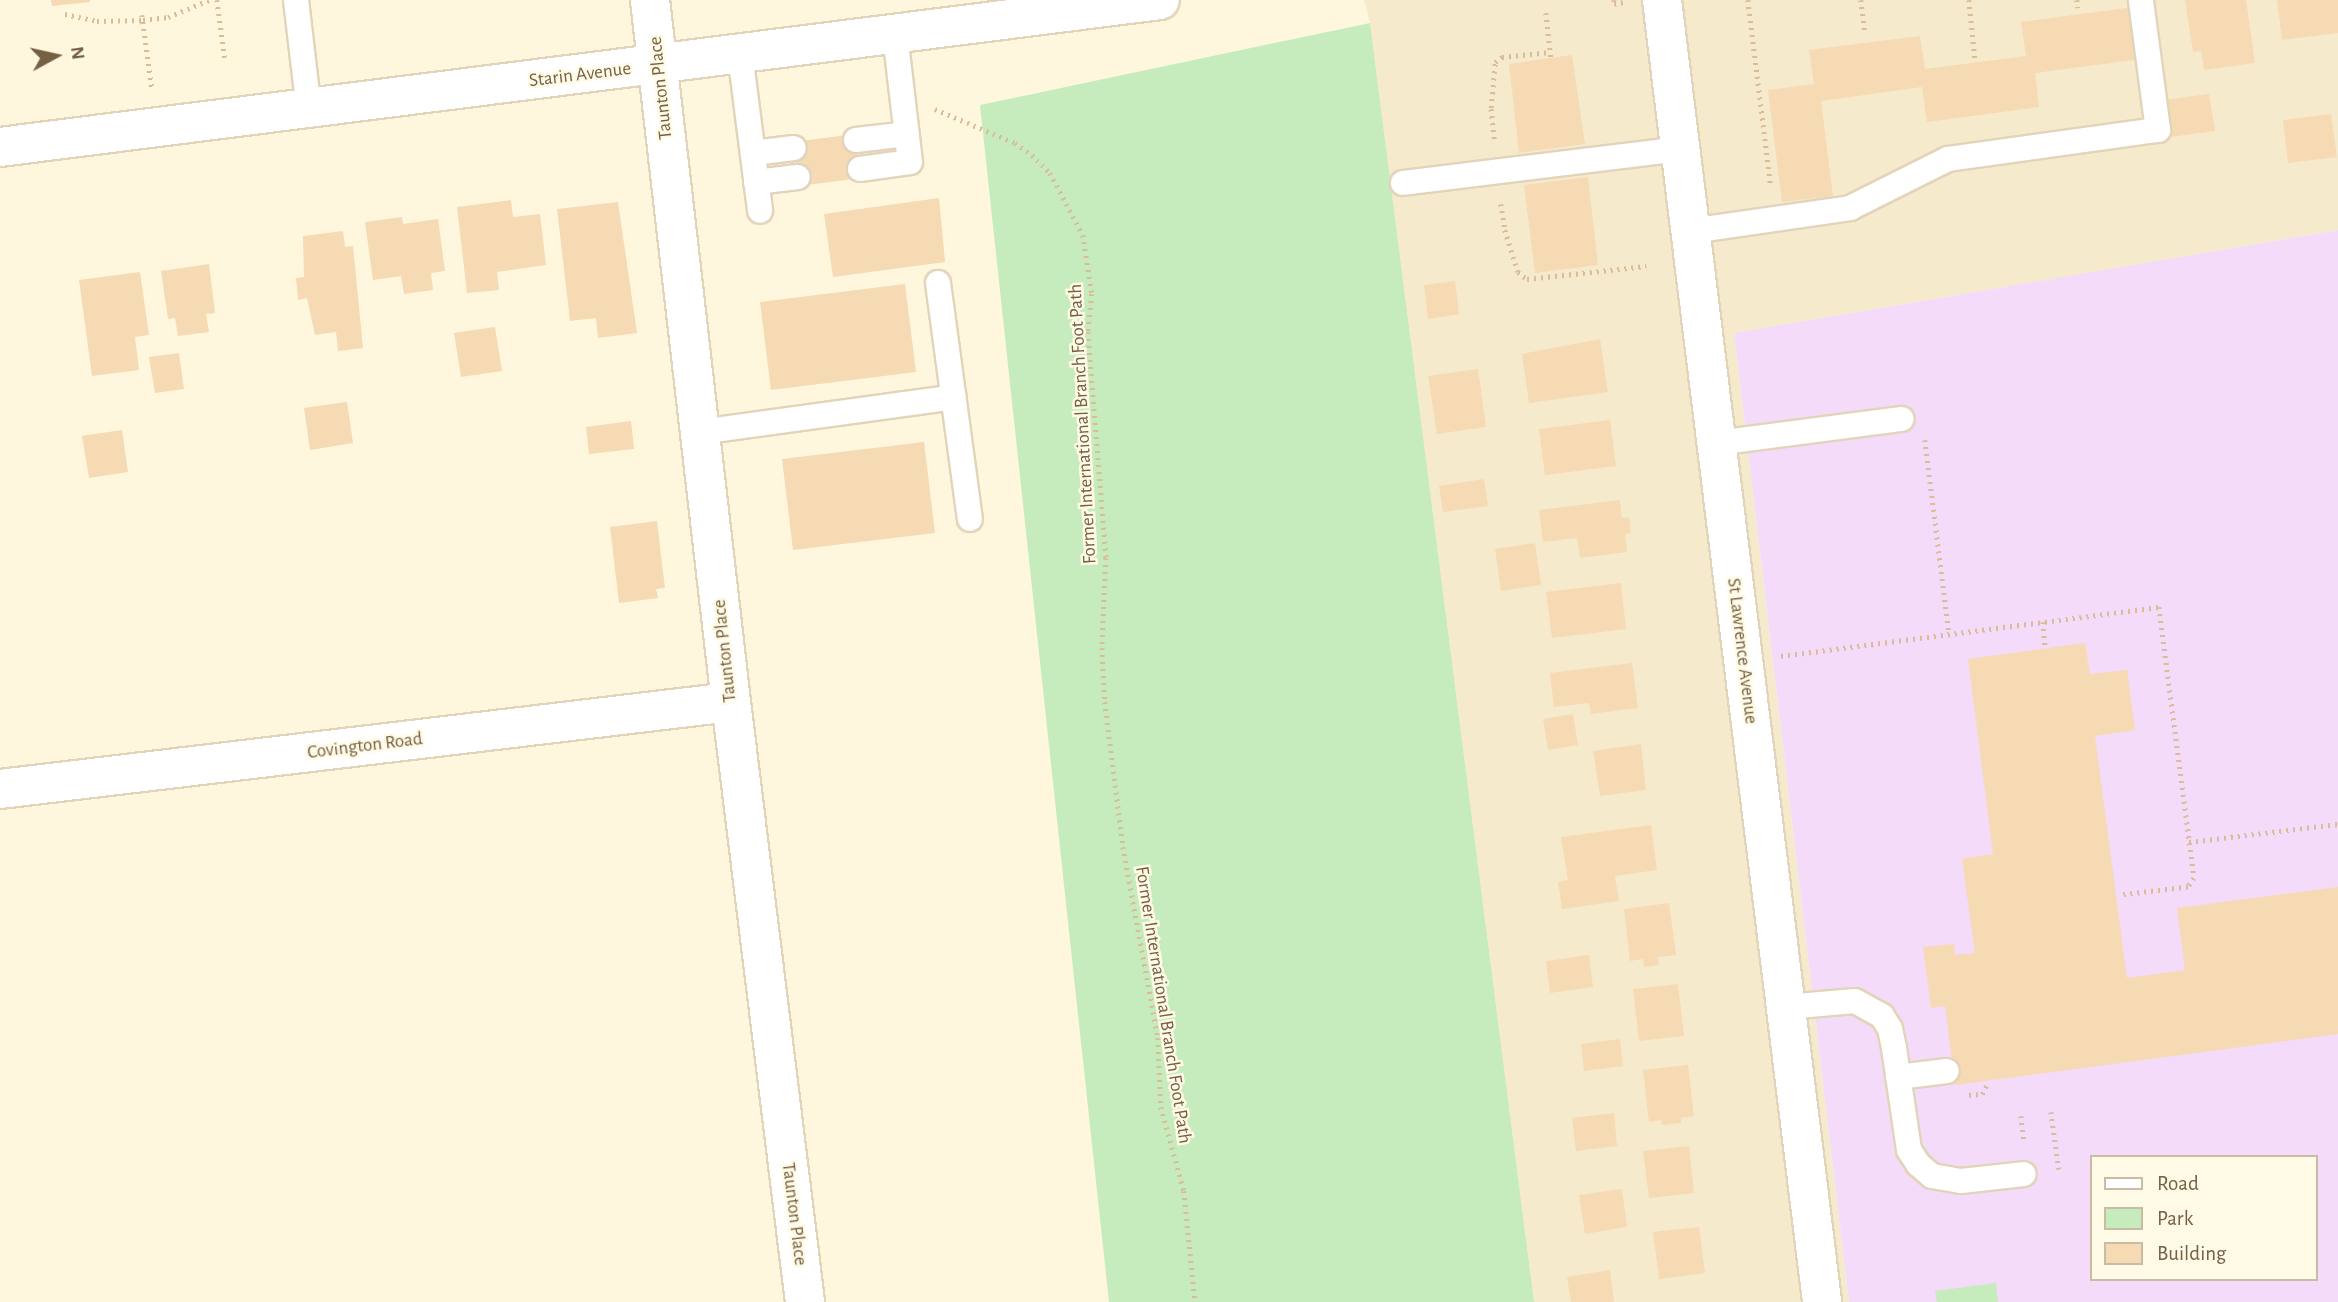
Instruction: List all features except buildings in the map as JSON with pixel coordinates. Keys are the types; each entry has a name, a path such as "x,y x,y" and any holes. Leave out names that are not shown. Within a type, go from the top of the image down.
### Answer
{"street":[{"name":"Taunton Place","path":"650,0 730,702 805,1302"},
{"name":"Starin Avenue","path":"0,147 309,110 1160,0"},
{"name":"St Lawrence Avenue","path":"1662,0 1822,1302"},
{"name":"Covington Road","path":"0,789 730,702"},
{"path":"798,1302 805,1302"}],"lane":[{"path":"296,0 309,110"},
{"path":"1690,231 1850,208 1948,159 2158,130 2141,0"},
{"path":"860,169 910,162 895,34"},
{"path":"740,54 760,211"},
{"path":"856,140 907,134"},
{"path":"753,153 794,148"},
{"path":"1403,183 1680,149"},
{"path":"756,182 798,177"},
{"path":"938,283 970,519"},
{"path":"701,432 954,397"},
{"path":"1716,443 1901,419"},
{"path":"1786,1007 1838,1000 1855,1001 1871,1007 1890,1030 1909,1150 1918,1164 1932,1176 1961,1181 2025,1162"},
{"path":"1898,1077 1947,1071"}],"path":[{"path":"65,14 97,21 168,17 209,0"},
{"path":"217,0 225,58"},
{"path":"1748,0 1772,192"},
{"path":"1861,0 1865,35"},
{"path":"1969,0 1975,58"},
{"path":"2077,0 2078,8"},
{"path":"1492,108 1493,69 1497,60 1550,55 1546,13"},
{"path":"143,17 152,92"},
{"name":"Former International Branch Foot Path","path":"904,107 934,109 1015,143 1032,155 1050,173 1083,234 1092,294 1088,332 1106,558 1102,648 1105,702 1123,847 1158,1038 1161,1107 1184,1191 1195,1302"},
{"path":"1505,230 1518,272 1530,281 1646,266"},
{"path":"1925,440 1950,634"},
{"path":"1770,657 2159,607 2194,878 2188,887 2120,895"},
{"path":"2043,622 2045,646"},
{"path":"2189,842 2338,824"},
{"path":"1982,1094 1987,1084"},
{"path":"2051,1112 2059,1169"},
{"path":"2021,1116 2025,1162"}],"shaded area":[{"path":"1364,0 2338,0 2338,230 1734,333 1849,1302 1534,1302 1370,23"},
{"path":"2338,230 2338,1302 1849,1302 1734,333"}],"green space":[{"path":"1370,23 1534,1302 1109,1302 980,105"},
{"path":"1996,1283 1998,1302 1937,1302 1935,1291"}]}
